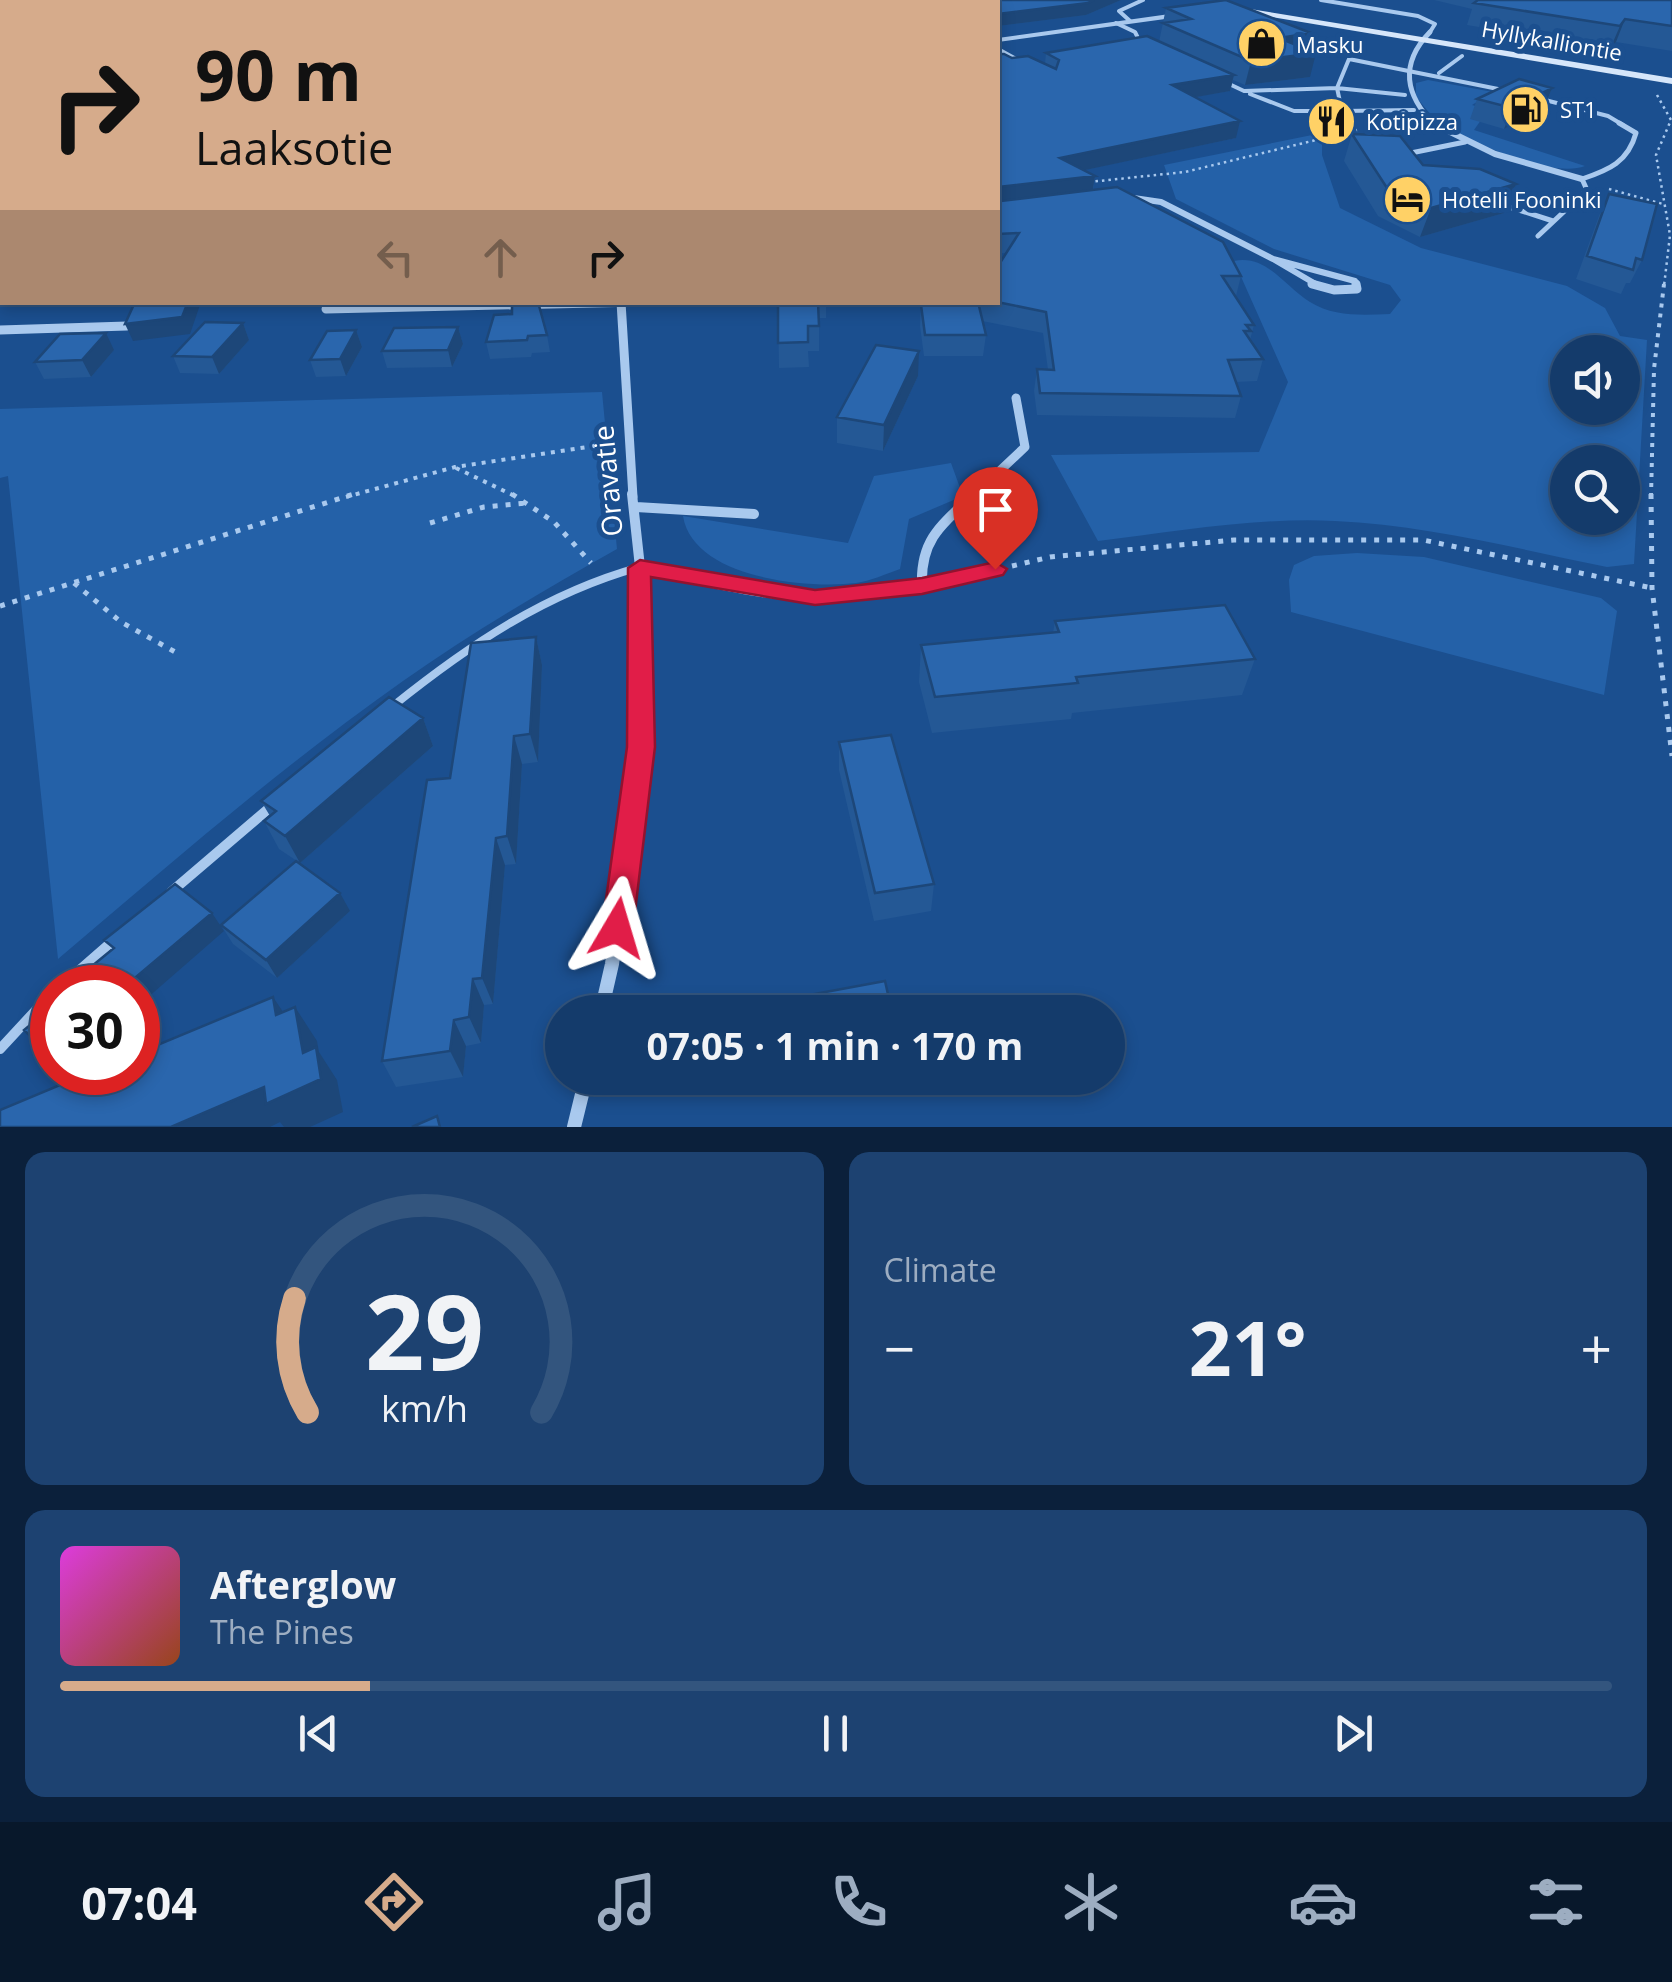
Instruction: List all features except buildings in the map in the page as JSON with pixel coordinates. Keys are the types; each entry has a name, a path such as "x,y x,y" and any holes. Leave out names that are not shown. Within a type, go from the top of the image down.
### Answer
{"main road":[{"path":"1234,10 1246,10 1264,2"},
{"name":"Hyllykalliontie","path":"1264,2 1672,73"},
{"path":"1285,4 1356,19"},
{"name":"Hyllykalliontie","path":"1246,10 1429,31 1672,82"}],"street":[{"path":"1000,40 1197,10"},
{"path":"1429,31 1406,67 1405,95 1414,110 1465,142 1582,180"},
{"path":"1120,198 1161,202 1273,258 1318,288 1342,292 1357,289 1355,281 1326,270 1273,258"},
{"path":"326,310 573,305"},
{"name":"Oravatie","path":"605,995 641,747 640,568 627,442 622,305"},
{"path":"0,330 128,326"},
{"path":"922,586 922,552 936,528 990,485 1025,447 1016,398"},
{"path":"636,507 754,514"},
{"path":"640,568 815,598 922,586 995,569"},
{"path":"574,1127 582,1095"}],"lane":[{"path":"1130,22 1119,12 1143,0"},
{"path":"1321,0 1418,16 1429,31"},
{"path":"1116,24 1156,51"},
{"path":"1000,50 1025,64"},
{"path":"1439,74 1462,56"},
{"path":"1342,110 1338,88 1349,59 1439,74 1626,123 1636,134 1632,150 1617,167 1582,180 1588,190 1538,236"},
{"path":"1226,83 1294,111 1414,110"},
{"path":"1244,91 1338,88 1405,95"},
{"path":"1411,164 1394,156 1465,142"},
{"path":"1494,201 1554,222"},
{"path":"388,710 431,675 558,595 617,572 640,568"},
{"path":"159,902 287,793"},
{"path":"85,965 130,926"},
{"path":"0,1049 30,1017"}],"path":[{"path":"1649,82 1671,120 1656,154 1670,235 1654,369 1652,588 1672,756"},
{"path":"1077,183 1185,172 1364,128"},
{"path":"0,606 265,520 456,467 627,442"},
{"path":"456,467 528,502 556,525 581,558 617,572"},
{"path":"430,523 484,507 528,502"},
{"path":"995,569 1050,558 1234,540 1422,540 1652,588"},
{"path":"74,583 121,622 177,653"}],"shaded area":[{"path":"1428,80 1493,92 1472,105 1488,110 1474,130 1585,166 1553,168 1534,163 1457,132 1436,119 1416,97 1416,83"},
{"path":"1322,133 1322,155 1340,208 1421,248 1567,286 1605,308 1619,335 1550,335 1550,425 1640,425 1640,339 1647,340 1640,461 1640,445 1550,445 1550,535 1636,535 1634,564 1607,567 1438,533 1335,521 1246,523 1098,541 1051,455 1259,452 1288,382 1234,261 1246,260 1266,267 1310,302 1338,313 1390,314 1401,300 1390,285 1274,249 1176,199 1164,165"},
{"path":"602,392 617,549 481,629 358,713 227,816 58,959 8,476 0,478 0,409"},
{"path":"951,463 963,496 909,519 900,569 861,582 782,581 729,566 707,553 691,537 683,516 848,543 874,476"},
{"path":"1357,553 1424,557 1601,598 1617,611 1604,695 1291,612 1289,580 1294,565 1314,556"}],"place":[{"name":"Masku","path":"1261,44"},
{"name":"ST1","path":"1525,109"},
{"name":"Kotipizza","path":"1331,121"},
{"name":"Hotelli Fooninki","path":"1407,199"}],"route":[{"path":"617,928 641,747 640,568 726,586 815,598 922,586 995,569"}]}
